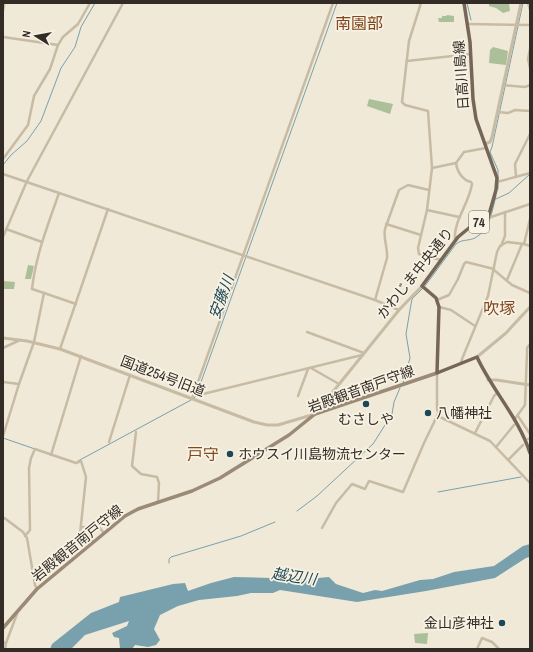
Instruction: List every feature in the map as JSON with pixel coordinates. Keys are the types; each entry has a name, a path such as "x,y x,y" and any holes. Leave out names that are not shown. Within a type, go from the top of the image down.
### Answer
{"main road":[{"name":"日高川島線","path":"464,3 471,54 475,114 486,146"},
{"name":"74","path":"486,146 495,173 496,182 496,190 488,218"},
{"name":"かわじま中央通り","path":"422,286 455,242 469,228 488,218"},
{"path":"422,286 437,300 439,307 437,373 477,357 488,380 524,438 530,453"},
{"name":"岩殿観音南戸守線","path":"3,628 37,589 103,532 125,516 138,509 192,491 220,478 289,435 315,414 437,373"}],"street":[{"path":"3,10 4,3"},
{"path":"3,159 28,126 34,96 50,69 58,45 63,37 78,24 90,3"},
{"path":"3,236 27,181 123,3"},
{"path":"192,399 333,3"},
{"path":"421,3 409,41 403,104 428,111 432,168 427,210 418,248 419,254 442,260"},
{"path":"432,168 456,163 464,152 486,146 490,142 498,112 521,3"},
{"path":"528,3 530,10"},
{"path":"468,24 530,25"},
{"path":"3,37 58,45"},
{"path":"530,49 528,59 530,68"},
{"path":"407,61 471,54"},
{"path":"503,85 525,87 530,85"},
{"path":"498,112 508,113 515,110 530,111"},
{"path":"516,176 515,164 530,134"},
{"path":"455,242 459,217 467,200 472,184 459,173 456,163"},
{"path":"496,182 530,173"},
{"path":"3,174 244,255 375,300 399,310"},
{"path":"375,300 388,258 384,234 386,224 399,190 408,185 429,190"},
{"path":"59,192 37,255 32,289 76,304"},
{"path":"488,218 530,204"},
{"path":"60,349 108,209"},
{"path":"427,210 459,217"},
{"path":"461,364 489,293 495,256 504,237 506,212"},
{"path":"507,280 529,231 530,219"},
{"path":"386,224 421,235"},
{"path":"6,229 42,242"},
{"path":"504,237 507,242"},
{"path":"500,246 507,242 530,246"},
{"path":"437,300 449,295 466,262 494,269 512,285 530,293"},
{"name":"かわじま中央通り","path":"315,414 399,310 422,286"},
{"path":"3,436 34,342 44,293"},
{"path":"439,307 451,310 475,326"},
{"path":"477,357 506,333 530,307"},
{"path":"307,332 363,354"},
{"name":"国道254号旧道","path":"3,338 34,342 81,356 254,422 267,425 286,423 315,414"},
{"path":"3,348 20,340"},
{"path":"514,420 525,405 525,384 528,354 527,348 530,344"},
{"path":"194,394 199,395 363,354"},
{"path":"51,455 81,356"},
{"path":"310,368 339,384"},
{"path":"298,396 310,368"},
{"path":"437,373 437,409 441,418 475,433 490,442 530,483"},
{"path":"109,442 130,375"},
{"path":"488,380 530,385"},
{"path":"3,382 19,384"},
{"path":"475,433 494,396 497,394"},
{"path":"322,528 336,503 352,484 365,489 369,480 403,492 438,414"},
{"path":"518,416 530,434"},
{"path":"496,447 514,425"},
{"path":"136,432 132,466 141,474 157,477 159,483 158,503"},
{"path":"508,460 523,445"},
{"path":"26,536 30,530 29,468 31,458 35,450 76,463 81,461 86,477 80,534 89,536 93,541"},
{"path":"3,517 26,536 37,589"},
{"path":"81,527 100,528 103,532"},
{"path":"5,649 4,643 18,610"},
{"path":"477,649 482,638 492,642 499,649"}],"green space":[{"path":"489,3 507,3 509,4 510,11 503,13 496,8 489,6"},
{"path":"442,16 454,16 454,22 439,22 438,18 442,18"},
{"path":"493,47 508,51 506,65 489,63 490,50"},
{"path":"369,99 393,104 390,114 367,106"},
{"path":"28,265 34,266 31,279 25,279"},
{"path":"3,281 15,282 14,289 3,289"},
{"path":"428,633 427,644 415,643 414,634"}],"water":[{"path":"530,544 530,557 526,558 495,578 357,602 280,590 273,593 251,593 199,600 178,606 160,615 154,629 160,640 156,645 148,647 135,645 132,649 120,649 119,638 114,637 112,633 127,626 129,621 85,635 71,649 50,649 52,644 91,613 119,602 120,597 173,584 185,583 188,591 234,577 307,579 329,577 336,584 363,593 375,590 382,591 420,580 433,579 454,572 494,566 523,546"}],"waterway":[{"path":"3,165 11,155 27,141 41,121 61,68 75,47 81,27 95,3"},
{"name":"安藤川","path":"194,398 337,3"},
{"path":"467,3 471,20"},
{"path":"498,189 498,170 490,152 523,3"},
{"path":"496,199 509,193 530,174"},
{"path":"425,286 456,244 461,241 475,238 484,230 490,220 496,196"},
{"path":"403,383 410,358 406,334 412,299 423,288"},
{"path":"297,511 317,496 373,444 392,414 394,402 400,388"},
{"name":"安藤川","path":"78,461 191,400"},
{"name":"安藤川","path":"3,438 35,449"},
{"path":"438,492 521,477"},
{"path":"169,563 169,559 171,557 241,536 275,522"}],"place":[{"name":"むさしや","path":"366,404"},
{"name":"八幡神社","path":"428,413"},
{"name":"ホウスイ川島物流センター","path":"230,454"},
{"name":"金山彦神社","path":"502,623"}],"district":[{"name":"南園部","path":"359,23"},
{"name":"吹塚","path":"499,308"},
{"name":"戸守","path":"203,454"}],"water label":[{"name":"越辺川","path":"294,576"}]}
